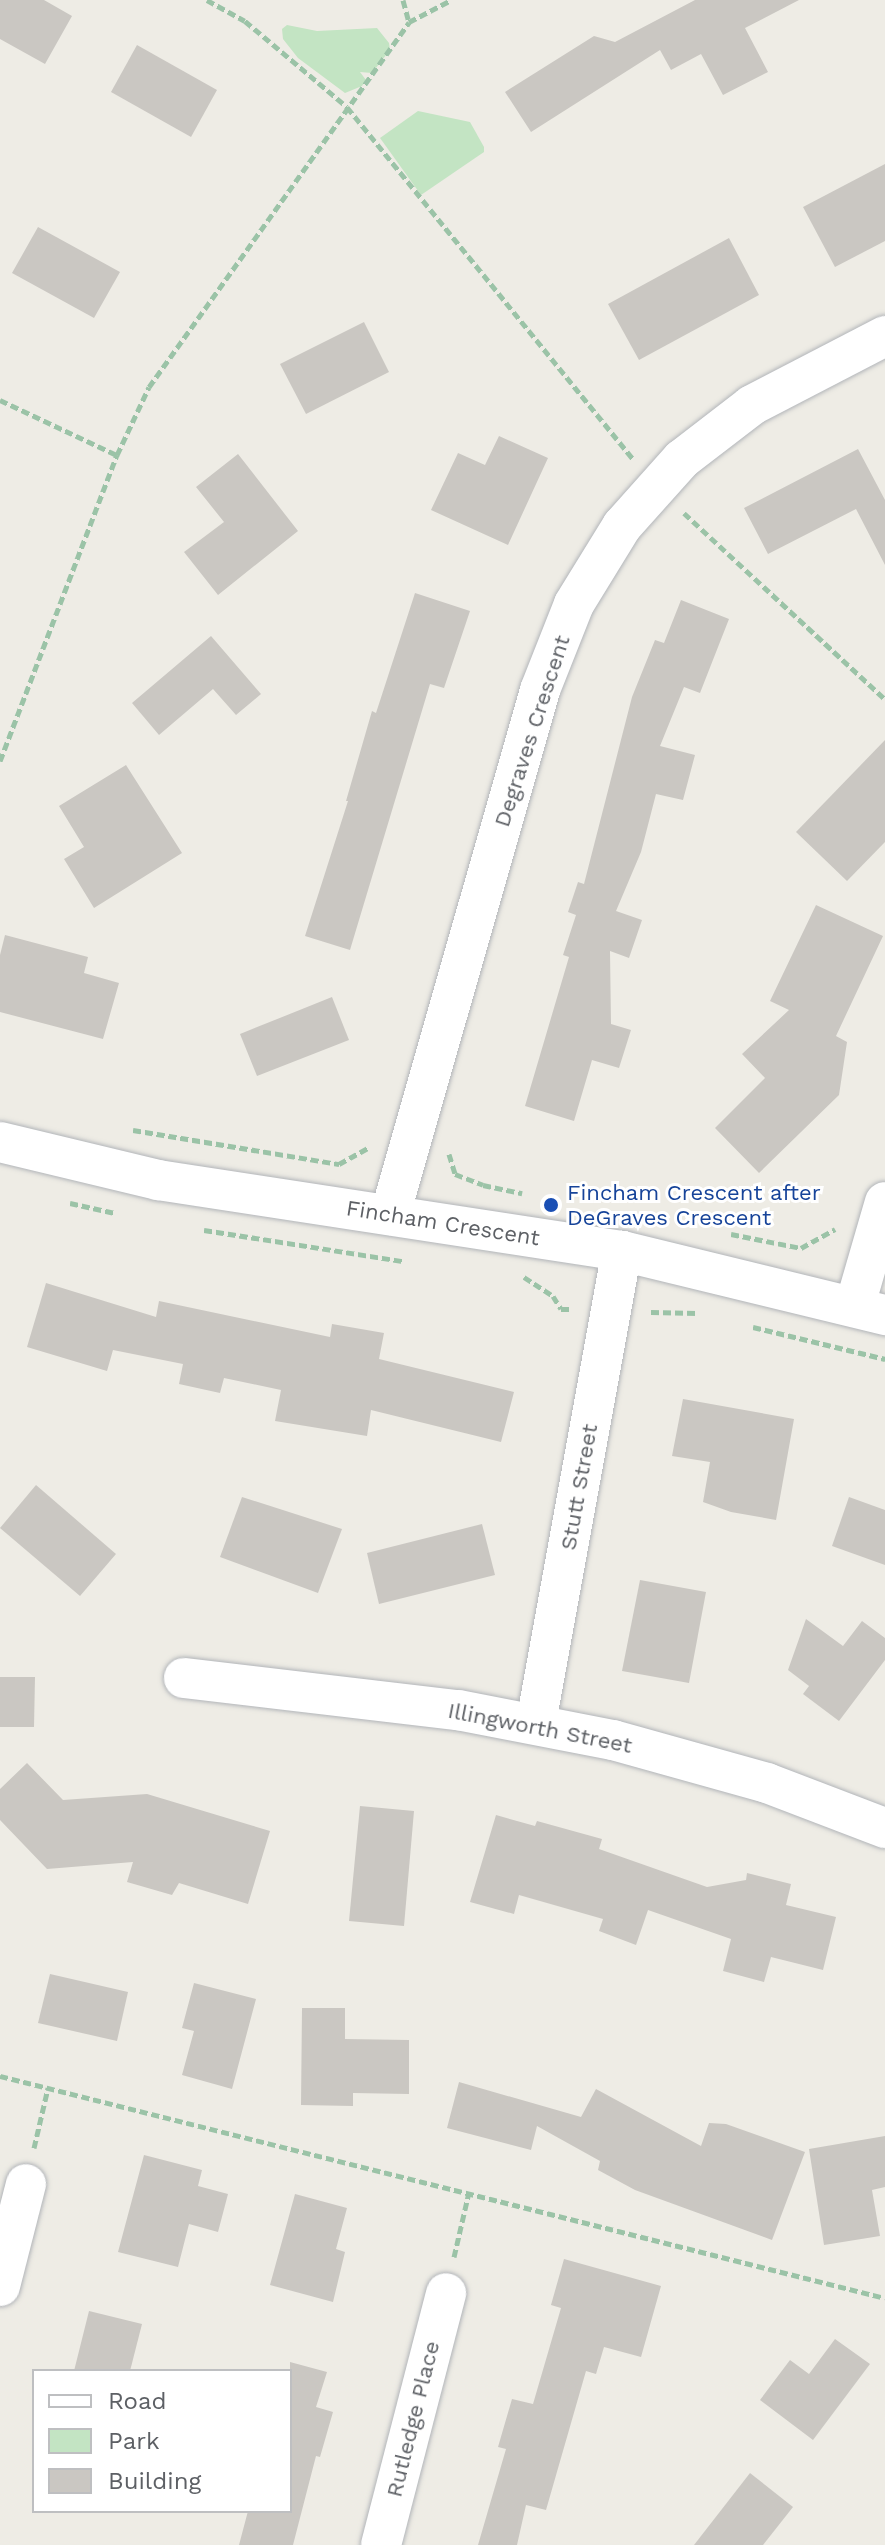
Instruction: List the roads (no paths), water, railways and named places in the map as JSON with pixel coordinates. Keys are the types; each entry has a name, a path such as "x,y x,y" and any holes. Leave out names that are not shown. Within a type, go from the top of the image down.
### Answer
{"street":[{"name":"Degraves Crescent","path":"390,1215 540,690 574,604 622,526 682,459 752,405 885,336"},
{"name":"Fincham Crescent","path":"0,1142 158,1180 622,1251 870,1310"},
{"path":"870,1310 885,1202"},
{"name":"Stutt Street","path":"536,1723 622,1251"},
{"name":"Illingworth Street","path":"184,1678 458,1710 536,1723 613,1740 767,1783 885,1828"},
{"path":"0,2286 26,2184"},
{"name":"Rutledge Place","path":"381,2545 446,2293"}],"place":[{"name":"Fincham Crescent after DeGraves Crescent","path":"551,1205"}]}
